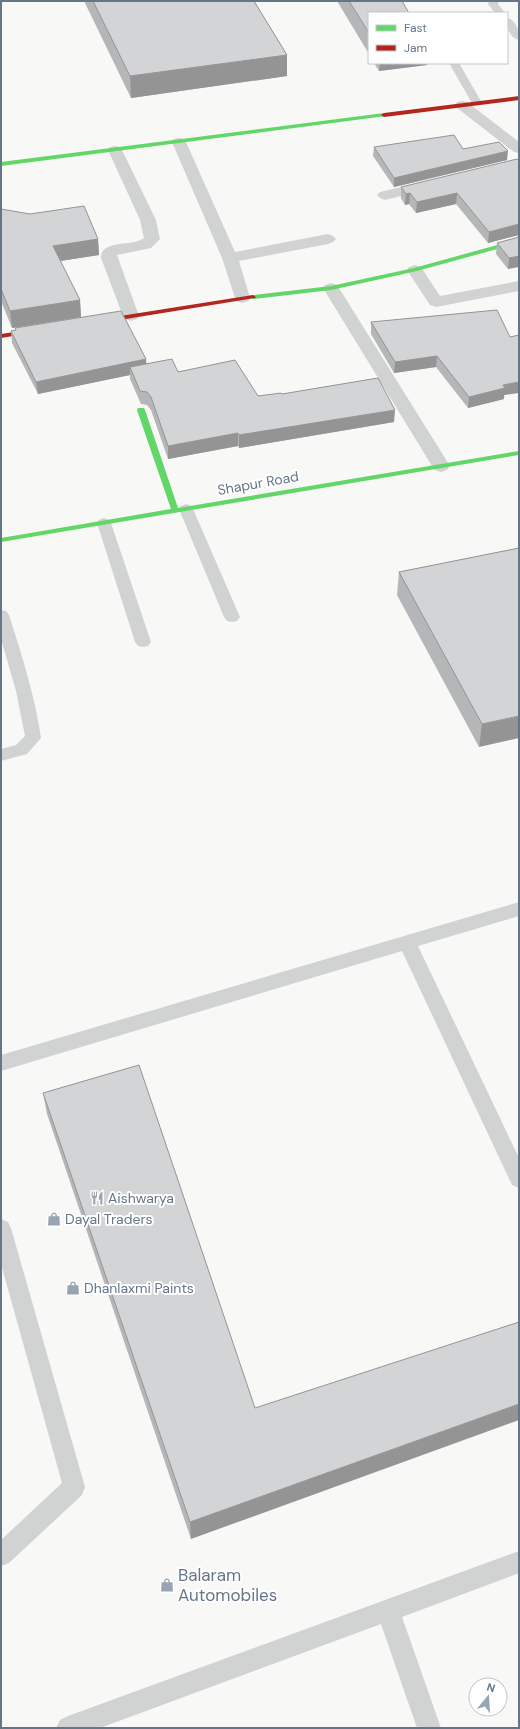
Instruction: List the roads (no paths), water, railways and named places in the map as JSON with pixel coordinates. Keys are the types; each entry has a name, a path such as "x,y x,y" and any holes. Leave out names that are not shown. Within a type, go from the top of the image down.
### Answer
{"street":[{"path":"1,164 519,98"},
{"path":"462,105 519,150"},
{"path":"178,142 230,258 242,298"},
{"path":"115,150 148,220 152,239 150,243 145,246 118,249 109,253 109,258 131,316"},
{"path":"385,195 445,181"},
{"path":"230,258 328,239"},
{"path":"85,323 242,298 331,288 415,270 519,241"},
{"path":"415,270 436,302 519,286"},
{"path":"331,288 441,466"},
{"path":"1,336 47,329"},
{"path":"141,410 181,510"},
{"name":"Shapur Road","path":"1,540 519,453"}],"lane":[{"path":"494,1 493,4 499,12"},
{"path":"508,22 519,37"},
{"path":"455,64 477,103"},
{"path":"181,510 232,617"},
{"path":"104,523 143,642"},
{"path":"1,615 23,686 30,716 33,738 21,750 1,755"},
{"path":"1,1063 519,908"},
{"path":"407,942 519,1179"},
{"path":"1,1228 74,1487 1,1555"},
{"path":"68,1728 519,1562"},
{"path":"388,1610 429,1728"}],"place":[{"name":"Aishwarya","path":"97,1198"},
{"name":"Dayal Traders","path":"54,1219"},
{"name":"Dhanlaxmi Paints","path":"73,1288"},
{"name":"Balaram Automobiles","path":"167,1585"}]}
